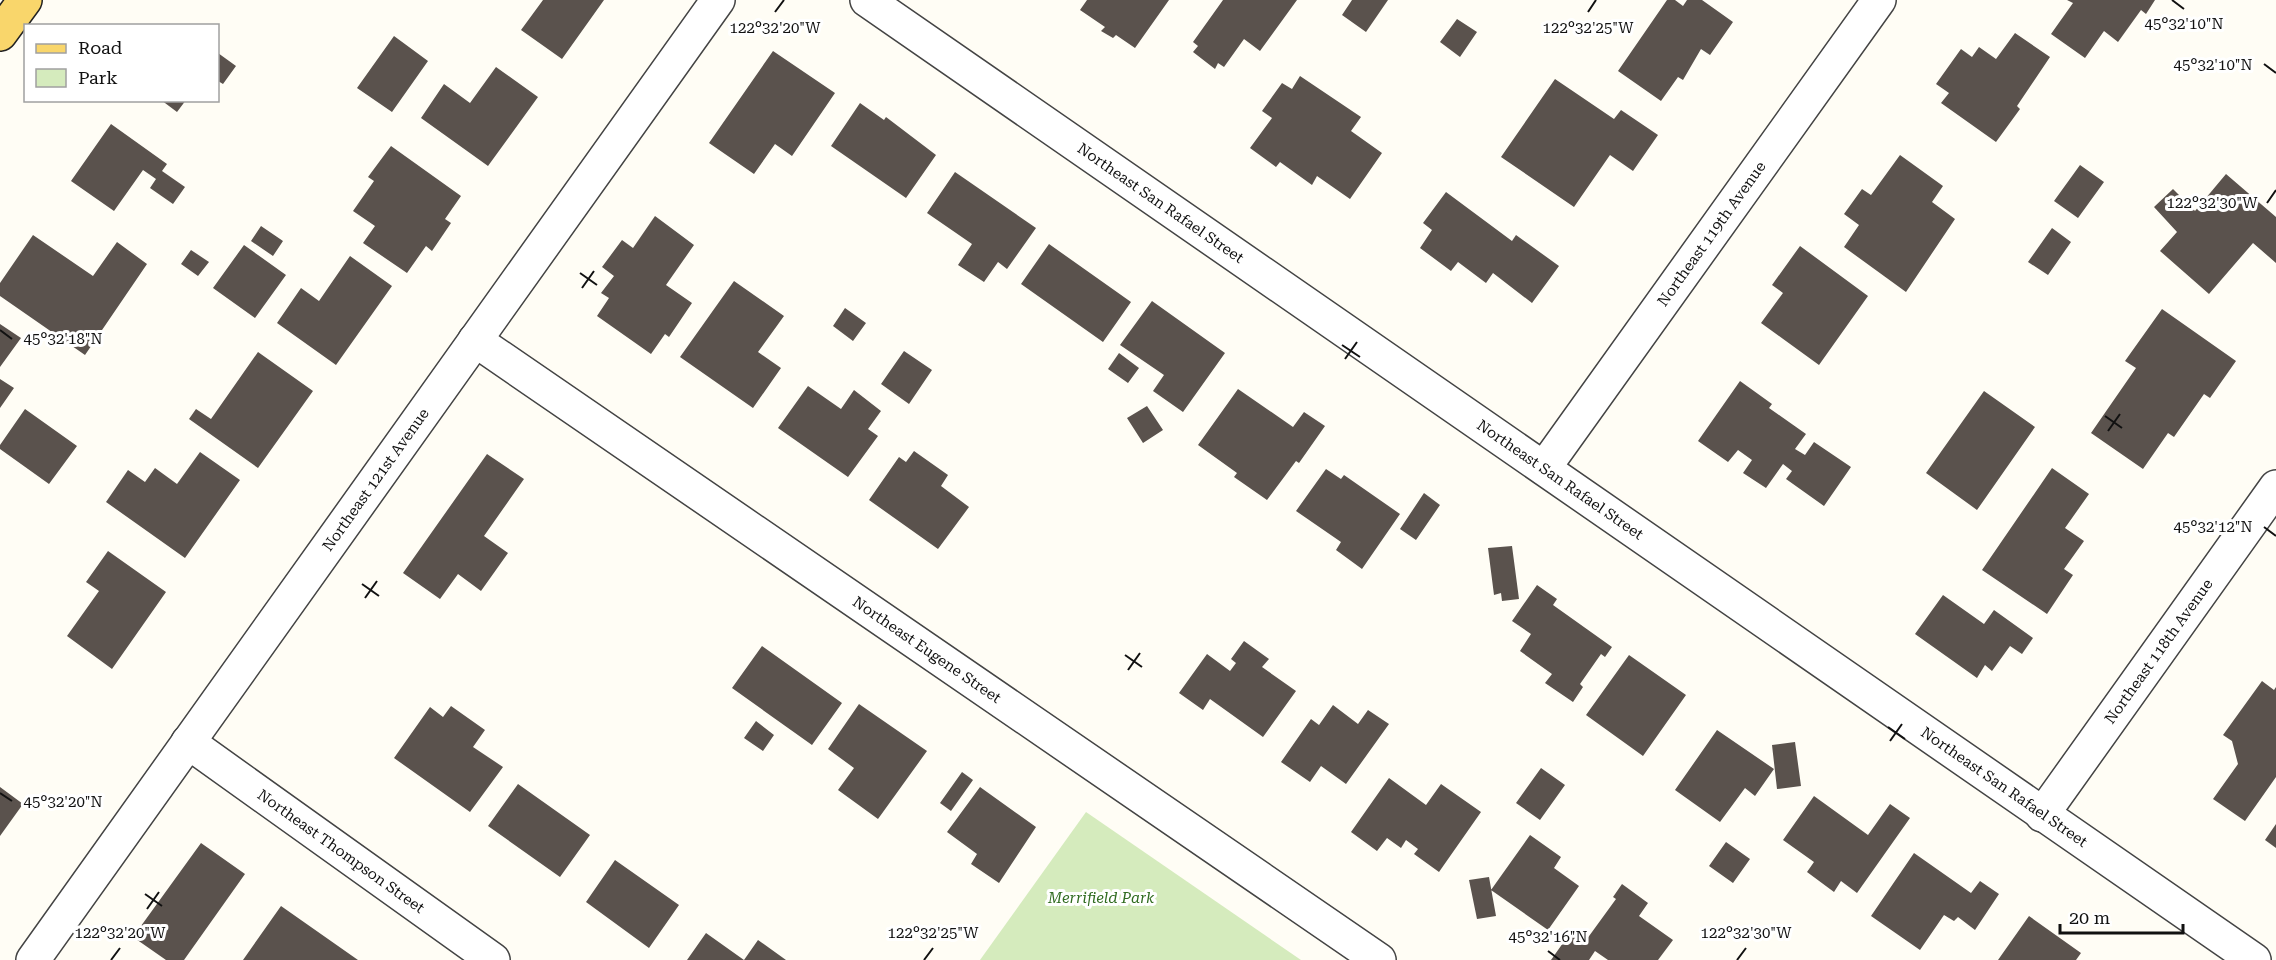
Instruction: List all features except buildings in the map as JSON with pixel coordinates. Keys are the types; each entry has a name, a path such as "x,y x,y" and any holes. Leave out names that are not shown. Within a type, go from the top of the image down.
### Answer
{"main road":[{"path":"0,34 25,0"}],"street":[{"name":"Northeast 121st Avenue","path":"33,960 718,0"},
{"name":"Northeast San Rafael Street","path":"867,0 2254,960"},
{"name":"Northeast 119th Avenue","path":"1544,468 1879,0"},
{"name":"Northeast Eugene Street","path":"475,340 1379,960"},
{"name":"Northeast 118th Avenue","path":"2042,814 2276,488"},
{"name":"Northeast Thompson Street","path":"188,742 493,960"}],"green space":[{"name":"Merrifield Park","path":"1086,812 1301,960 980,960"}]}
